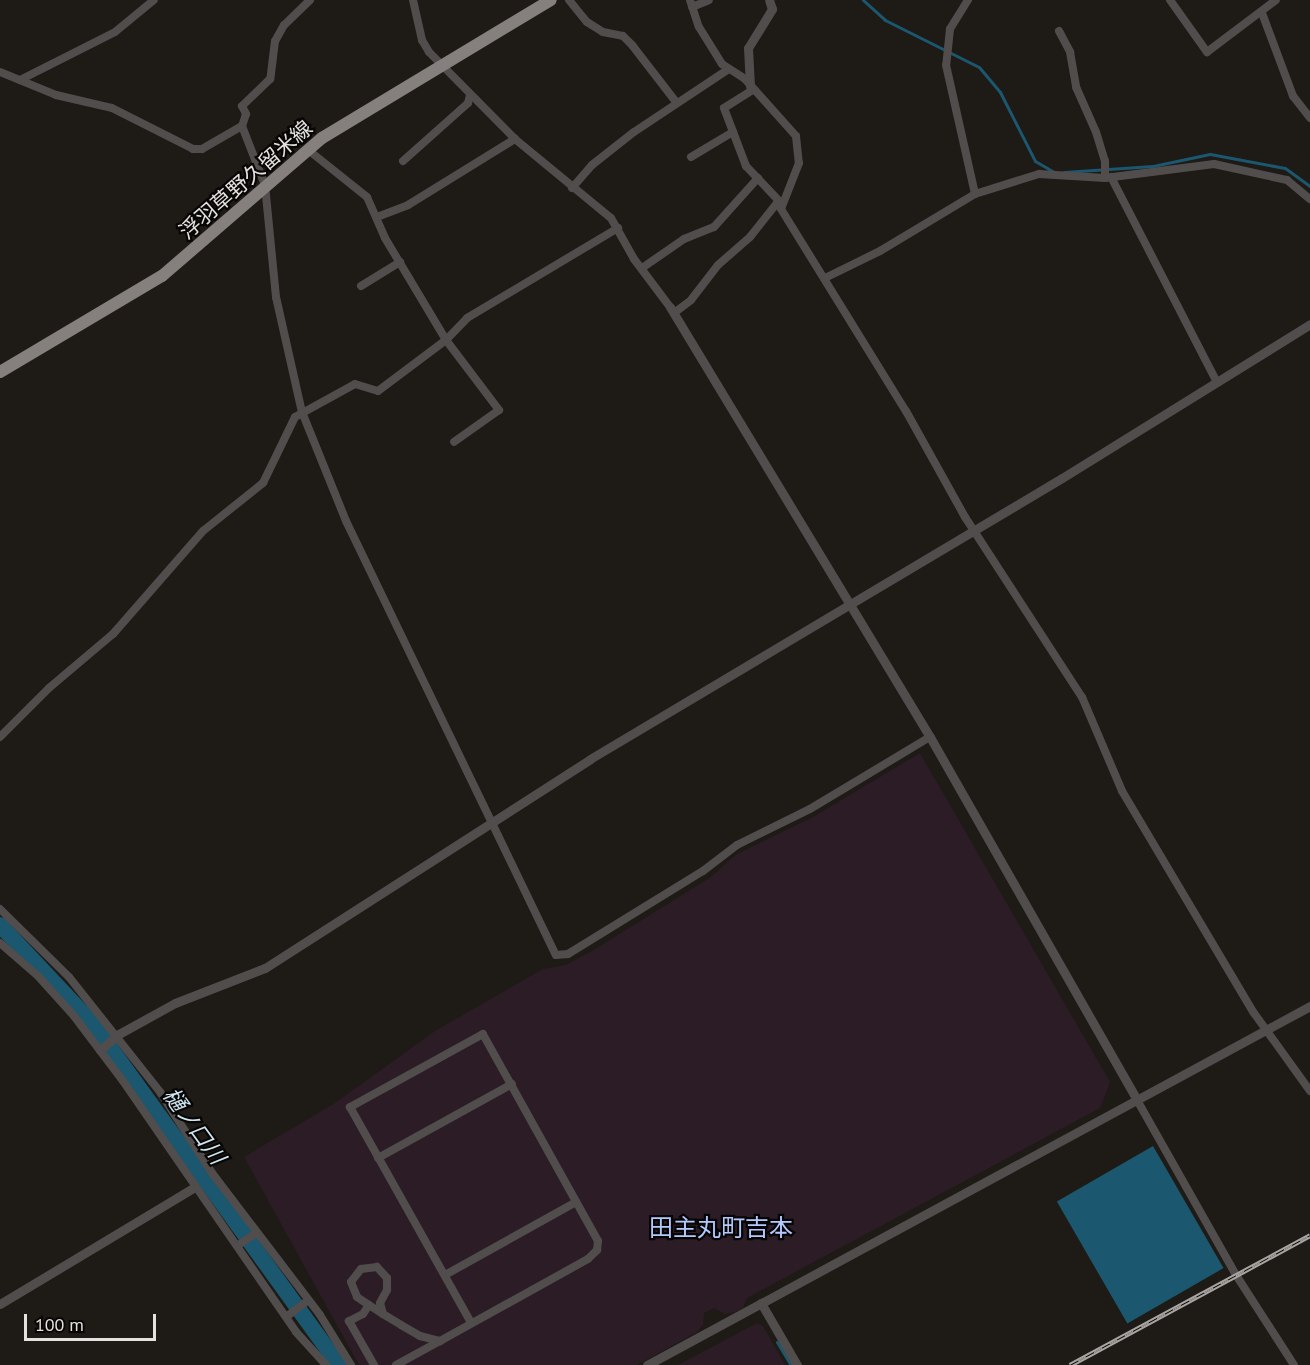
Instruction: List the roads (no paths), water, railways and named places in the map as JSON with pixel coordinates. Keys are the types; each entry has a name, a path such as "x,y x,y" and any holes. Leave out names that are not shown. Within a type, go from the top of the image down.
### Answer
{"main road":[{"name":"浮羽草野久留米線","path":"0,372 162,276 308,149 551,0"}],"street":[{"path":"20,80 115,32 154,0"},
{"path":"310,0 284,25 275,41 270,79 242,106 246,114 242,126 264,185 276,297 302,412 337,500 489,823 556,955 561,957 703,871 737,845 810,809 930,737"},
{"path":"413,0 422,40 442,65 515,139 534,151 572,188 593,201 618,228 642,268 672,310 930,737 1236,1275 1293,1365"},
{"path":"569,0 587,22 603,32 623,36 676,102"},
{"path":"709,0 691,4 706,41 729,69 752,88 789,125 800,149 794,182 781,203 781,209 825,278 975,531 1082,697 1122,791 1266,1030 1310,1091"},
{"path":"752,88 748,48 772,9 769,0"},
{"path":"968,0 950,29 946,65 975,194"},
{"path":"1170,0 1207,52 1262,13 1276,0"},
{"path":"1262,13 1293,96 1310,118"},
{"path":"1059,31 1070,52 1076,87 1096,132 1107,177 1217,382"},
{"path":"572,188 592,165 676,102 729,69"},
{"path":"0,72 56,95 112,108 193,148 202,149 242,126"},
{"path":"752,88 724,108 746,166 781,203"},
{"path":"403,161 468,103 470,95"},
{"path":"691,157 733,132"},
{"path":"377,217 408,205 515,139"},
{"path":"308,149 367,197 399,262 446,340 499,410 454,442"},
{"path":"825,278 880,251 975,194 1039,174 1107,177 1214,164 1287,180 1310,199"},
{"path":"642,268 684,239 714,227 758,178"},
{"path":"672,310 691,300 718,266 750,237 777,203 781,203"},
{"path":"0,737 49,688 113,634 203,531 263,483 275,465 287,429 302,412 355,384 378,391 446,340 467,318 618,228"},
{"path":"361,286 399,262"},
{"path":"101,1049 115,1037 175,1003 265,968 489,823 975,531 1310,324"},
{"path":"0,909 69,977 160,1092 254,1234 351,1365"},
{"path":"0,943 38,976 101,1049 195,1187 326,1365"},
{"path":"647,1365 1310,1006"},
{"path":"396,1365 440,1341 597,1250 598,1241 483,1034 350,1107 471,1323"},
{"path":"378,1158 512,1084"},
{"path":"0,1304 195,1187"},
{"path":"445,1275 576,1202"},
{"path":"238,1245 254,1234"},
{"path":"383,1314 380,1303 388,1281 374,1266 360,1270 351,1282 355,1294 369,1305 383,1314 420,1336 440,1341"},
{"path":"288,1316 306,1302"},
{"path":"761,1303 797,1365"},
{"path":"369,1305 363,1314 349,1321 374,1365"}],"water":[{"path":"1153,1146 1224,1268 1127,1324 1057,1202"}],"waterway":[{"path":"863,0 885,20 979,67 1000,92 1035,161 1054,172"},
{"path":"1064,172 1153,166 1210,154 1285,168 1310,186"},
{"name":"樋ノ口川","path":"0,925 93,1024 339,1365"},
{"path":"777,1342 791,1365"}],"railway":[{"path":"1070,1365 1310,1235"}],"district":[{"name":"田主丸町吉本","path":"721,1228"}]}
